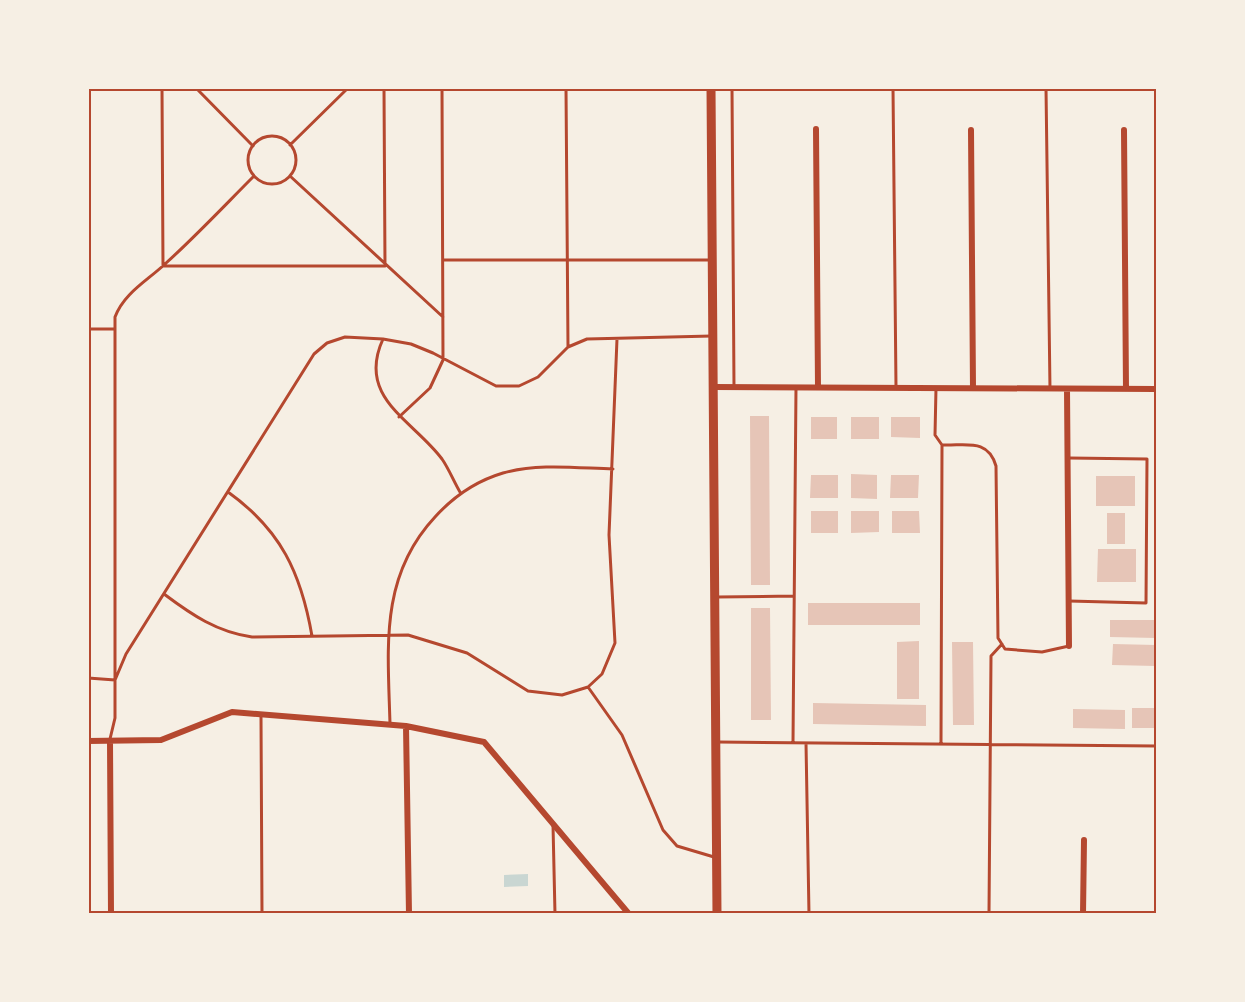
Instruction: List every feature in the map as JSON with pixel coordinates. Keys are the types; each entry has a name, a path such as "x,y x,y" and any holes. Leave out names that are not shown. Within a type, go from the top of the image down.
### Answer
{"main road":[{"path":"711,88 717,914"}],"street":[{"path":"816,129 818,387"},
{"path":"971,130 974,388"},
{"path":"1125,130 1126,389"},
{"path":"713,387 1156,389"},
{"path":"1066,389 1069,646"},
{"path":"88,741 161,740 232,712 390,724 484,742 629,914"},
{"path":"406,726 409,914"},
{"path":"110,741 111,914"},
{"path":"1083,914 1084,840"}],"lane":[{"path":"162,88 163,266"},
{"path":"196,88 253,146"},
{"path":"290,145 348,88"},
{"path":"384,88 385,266"},
{"path":"399,417 430,388 443,360 442,88"},
{"path":"566,88 568,347"},
{"path":"732,88 734,387"},
{"path":"893,88 896,388"},
{"path":"1046,88 1050,389"},
{"path":"271,136 278,137 290,145 296,160 290,176 271,184 254,176 248,160 253,146 258,141 271,136"},
{"path":"110,741 115,718 114,329 119,307 254,176"},
{"path":"290,176 385,266 443,317"},
{"path":"443,260 712,260"},
{"path":"163,266 385,266"},
{"path":"88,329 114,329"},
{"path":"115,680 126,654 314,354 327,342 345,337 384,339 411,344 496,386 519,386 538,377 568,347 587,339 713,336"},
{"path":"164,594 213,627 231,634 252,637 408,635 467,653 528,691 562,695 588,687 602,674 615,643 609,535 617,338"},
{"path":"384,339 376,354 378,379 386,402 442,459 460,492"},
{"path":"793,743 796,387"},
{"path":"936,388 935,435 942,445 941,744"},
{"path":"942,445 983,446 992,453 996,466 998,638 1005,649 1042,652 1069,646"},
{"path":"1067,458 1147,459 1146,603 1069,601"},
{"path":"390,724 388,634 391,603 405,557 415,538 460,492 504,472 534,467 613,469"},
{"path":"228,492 252,510 282,546 301,585 312,636"},
{"path":"715,597 794,596"},
{"path":"989,914 991,656 1002,644"},
{"path":"88,678 115,680"},
{"path":"588,687 622,735 663,830 677,846 717,858"},
{"path":"261,714 262,914"},
{"path":"716,742 1156,746"},
{"path":"807,743 809,914"},
{"path":"553,823 555,914"}],"shaded area":[{"path":"528,874 528,886 504,887 504,875"}],"building":[{"path":"750,416 769,416 770,585 751,585"},
{"path":"811,417 837,417 837,439 811,439"},
{"path":"851,417 879,417 879,439 851,439"},
{"path":"891,417 920,417 920,438 891,437"},
{"path":"851,474 877,475 877,499 851,498"},
{"path":"811,475 838,475 838,498 810,498"},
{"path":"891,475 919,475 918,498 890,498"},
{"path":"1096,476 1135,476 1135,506 1096,506"},
{"path":"811,511 838,511 838,533 811,533"},
{"path":"851,511 879,511 879,532 851,533"},
{"path":"892,511 919,511 920,533 892,533"},
{"path":"1107,513 1125,513 1125,544 1107,544"},
{"path":"1098,549 1136,549 1136,582 1097,582"},
{"path":"808,603 920,603 920,625 808,625"},
{"path":"751,608 770,608 771,720 751,720"},
{"path":"1110,620 1156,620 1156,638 1110,637"},
{"path":"919,641 919,699 897,699 897,642"},
{"path":"952,642 973,642 974,725 953,725"},
{"path":"1113,644 1156,645 1156,666 1112,665"},
{"path":"813,703 926,705 926,726 813,724"},
{"path":"1132,708 1156,708 1156,728 1132,728"},
{"path":"1073,709 1125,710 1125,729 1073,728"}]}
